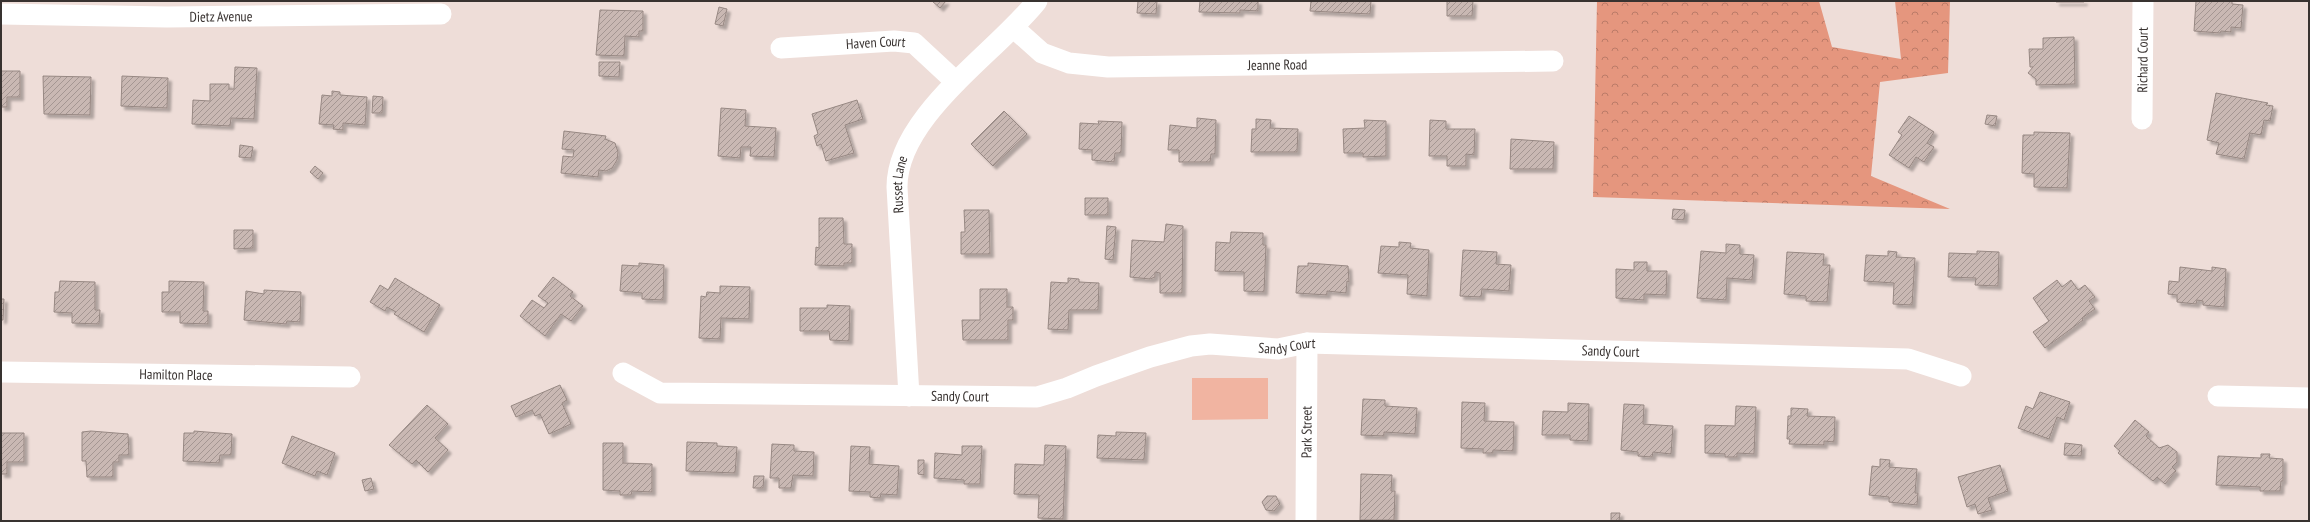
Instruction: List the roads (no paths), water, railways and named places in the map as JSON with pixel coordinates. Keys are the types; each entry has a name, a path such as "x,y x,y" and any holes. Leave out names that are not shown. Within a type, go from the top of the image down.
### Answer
{"street":[{"name":"Russet Lane","path":"909,396 897,173 911,136 956,82 1014,28 1037,1"},
{"name":"Richard Court","path":"2142,1 2142,119"},
{"name":"Dietz Avenue","path":"1,14 167,17 441,14"},
{"name":"Jeanne Road","path":"1014,28 1042,53 1069,63 1108,67 1553,61"},
{"name":"Haven Court","path":"781,48 894,41 914,43 956,82"},
{"name":"Sandy Court","path":"623,373 660,393 1037,397 1067,388 1137,362 1191,346 1210,344 1278,349 1307,343 1908,359 1961,376"},
{"name":"Park Street","path":"1306,521 1307,343"},
{"name":"Hamilton Place","path":"1,372 350,377"},
{"path":"2218,396 2309,398"}]}
